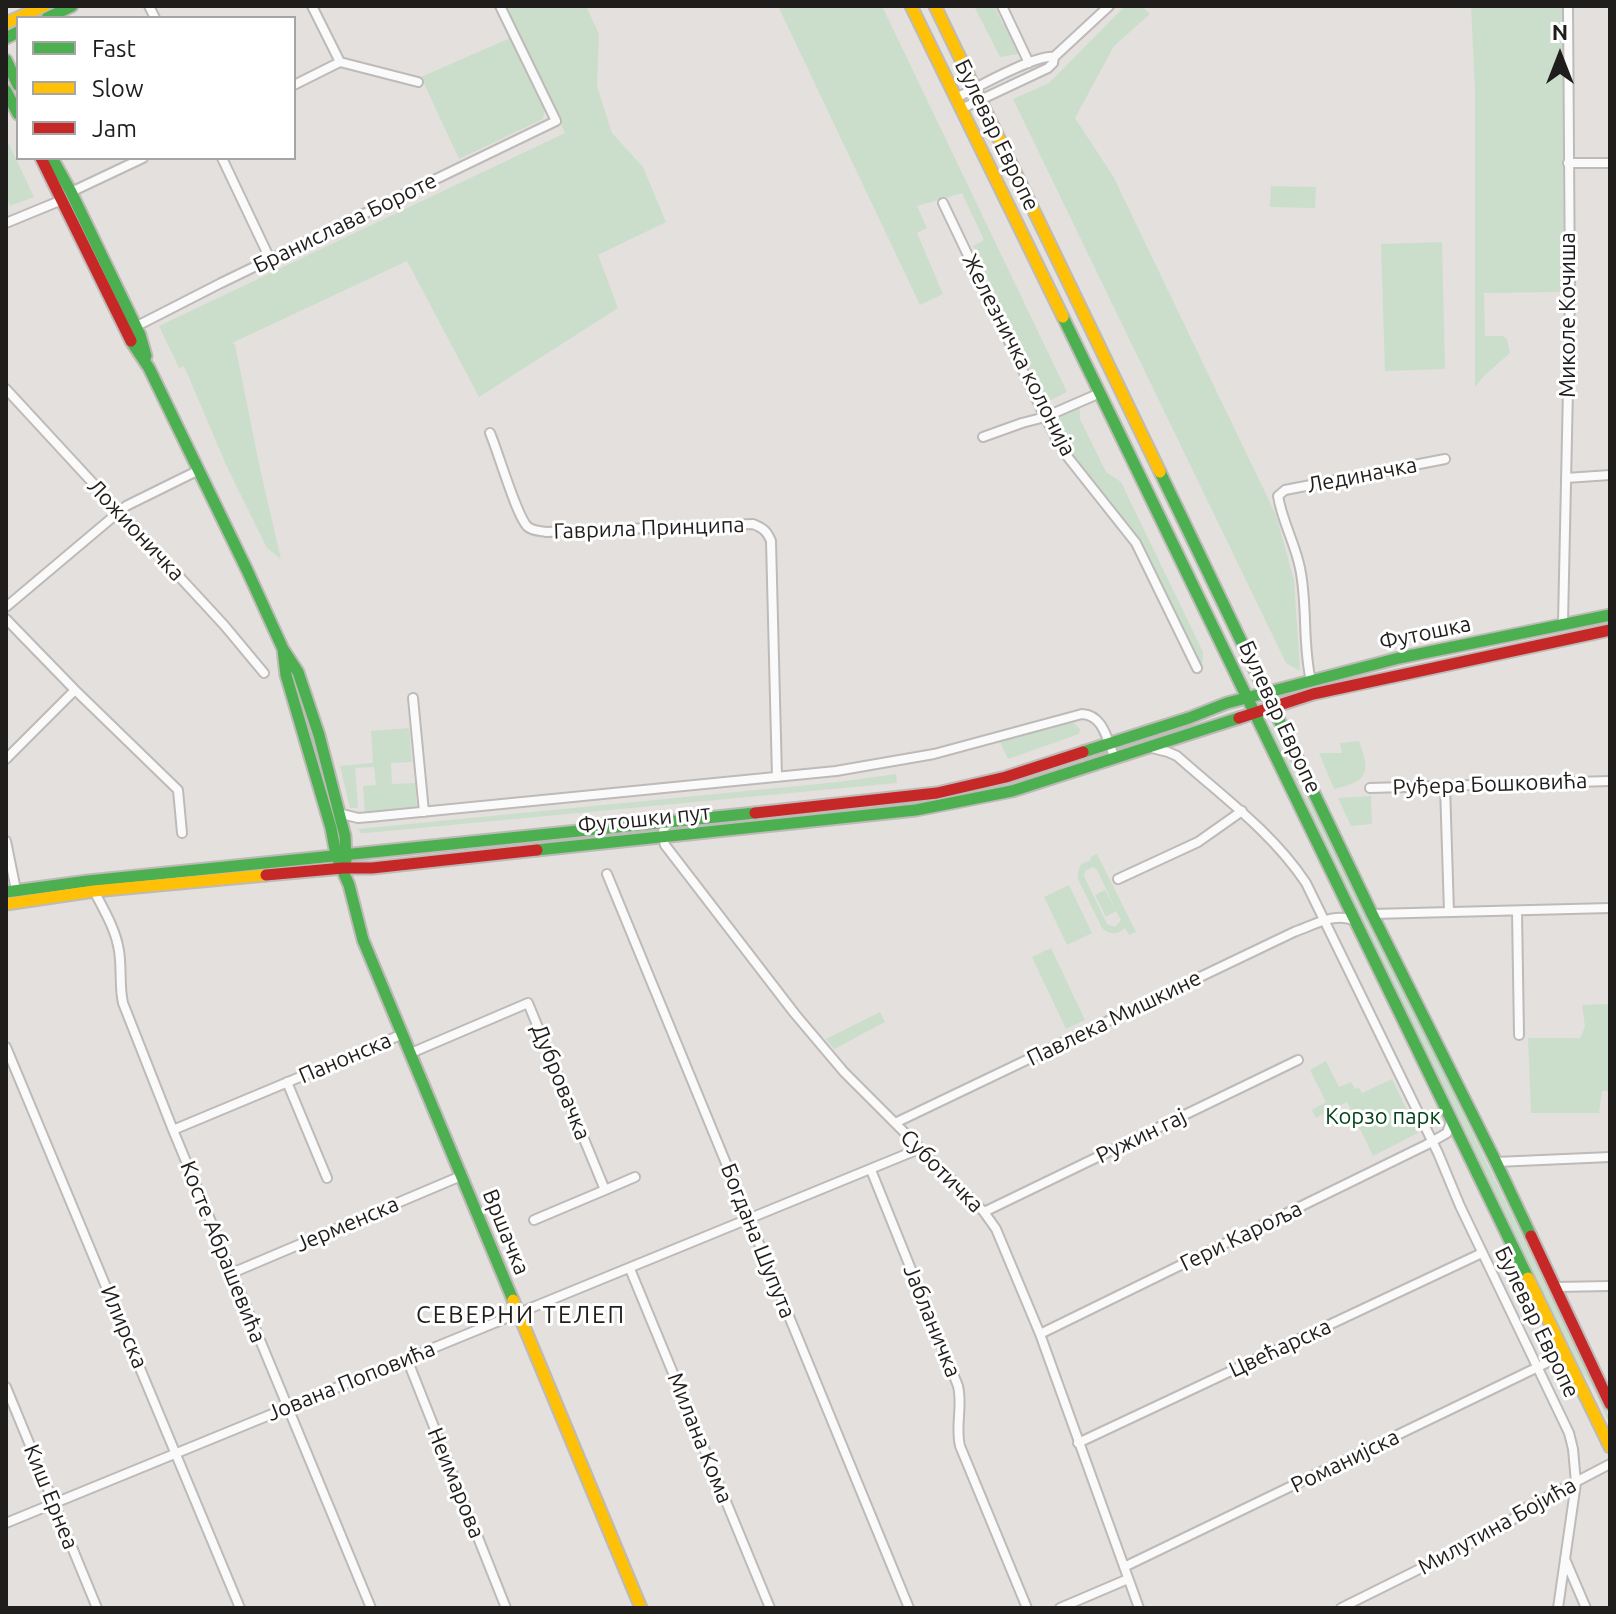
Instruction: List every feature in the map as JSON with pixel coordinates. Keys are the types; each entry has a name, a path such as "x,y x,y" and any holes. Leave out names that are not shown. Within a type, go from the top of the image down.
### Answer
{"main road":[{"path":"22,16 44,6"},
{"name":"Булевар Европе","path":"911,6 1257,712 1609,1444"},
{"name":"Булевар Европе","path":"935,6 1372,914 1496,1162 1610,1404"},
{"path":"51,16 70,7"},
{"path":"6,60 16,81"},
{"path":"42,160 67,196 140,335 149,368"},
{"path":"53,160 130,340 149,368 283,649 298,672 319,735 338,813 342,855"},
{"name":"Футошка","path":"1249,697 1399,658 1610,615"},
{"name":"Футошка","path":"1273,707 1313,694 1610,630"},
{"path":"283,649 286,675 331,828 342,855"},
{"name":"Футошки пут","path":"11,891 937,793 1006,777 1249,697"},
{"name":"Футошки пут","path":"6,904 94,891 372,868 916,810 1012,791 1273,707"},
{"name":"Вршачка","path":"342,855 363,940 641,1608"}],"street":[{"path":"312,6 340,62"},
{"name":"Бранислава Бороте","path":"135,327 556,121 500,6"},
{"path":"1002,6 1029,63"},
{"path":"959,104 980,101 1048,68 1054,57 1109,6"},
{"name":"Миколе Кочиша","path":"1563,623 1570,295 1568,6"},
{"path":"959,104 975,89 1046,56 1054,57"},
{"path":"296,84 340,62 418,82"},
{"path":"6,223 139,160"},
{"path":"223,160 270,259"},
{"path":"1568,163 1610,163"},
{"name":"Железничка колонија","path":"943,203 1063,451 1136,543 1197,668"},
{"name":"Ложионичка","path":"6,389 224,625 264,673"},
{"path":"983,437 1045,417 1100,393"},
{"name":"Гаврила Принципа","path":"490,433 518,508 528,527 533,529 546,532 753,524 764,528 771,541 777,777"},
{"name":"Лединачка","path":"1311,681 1305,649 1301,570 1278,496 1285,490 1445,459"},
{"path":"6,607 126,506 199,470"},
{"path":"1566,478 1610,475"},
{"path":"6,619 178,790 182,833"},
{"path":"6,759 75,690"},
{"path":"413,698 424,812"},
{"path":"338,813 358,818 836,771 934,754 1082,714 1091,715 1099,721 1115,758"},
{"path":"1177,756 1173,747 1181,737"},
{"path":"1149,748 1177,756"},
{"name":"Булевар Европе","path":"1177,756 1275,842 1306,883 1569,1433 1576,1483 1558,1608"},
{"name":"Руђера Бошковића","path":"1370,788 1610,781"},
{"path":"1445,786 1449,912"},
{"path":"1118,879 1198,842 1242,811"},
{"path":"663,838 665,826 672,822"},
{"name":"Суботичка","path":"663,838 665,845 800,1020 844,1072 984,1212 996,1229 1040,1334 1139,1608"},
{"path":"6,841 11,891"},
{"name":"Богдана Шупута","path":"607,874 909,1608"},
{"name":"Косте Абрашевића","path":"94,891 120,952 123,1003 371,1608"},
{"path":"1335,918 1344,907 1343,896"},
{"path":"1372,914 1610,908"},
{"path":"1517,911 1519,1035"},
{"name":"Павлека Мишкине","path":"895,1123 1294,932 1335,918 1346,917 1356,922"},
{"name":"Дубровачка","path":"411,1053 528,1003 605,1190"},
{"name":"Панонска","path":"173,1130 403,1034"},
{"name":"Илирска","path":"6,1047 240,1608"},
{"name":"Ружин гај","path":"984,1212 1298,1060"},
{"path":"6,1078 17,1074"},
{"name":"Панонска","path":"287,1082 327,1178"},
{"path":"1441,1136 1449,1131 1451,1117"},
{"path":"1441,1136 1461,1138"},
{"name":"Гери Кароља","path":"1040,1334 1441,1136"},
{"name":"Јована Поповића","path":"6,1523 919,1149"},
{"path":"1496,1162 1610,1157"},
{"name":"Јабланичка","path":"871,1170 959,1389 957,1434 960,1446 1027,1608"},
{"name":"Јерменска","path":"232,1273 461,1176"},
{"path":"534,1220 635,1177"},
{"name":"Цвећарска","path":"1078,1443 1482,1253"},
{"name":"Милана Кома","path":"630,1269 770,1608"},
{"path":"1555,1287 1610,1286"},
{"name":"Романијска","path":"1124,1567 1565,1354"},
{"name":"Неимарова","path":"407,1359 506,1608"},
{"name":"Киш Ернеа","path":"6,1387 97,1608"},
{"name":"Милутина Бојића","path":"1341,1608 1506,1526 1522,1510 1610,1464"},
{"path":"1565,1558 1586,1608"},
{"path":"1060,1608 1128,1579"}],"green space":[{"path":"506,6 586,6 599,34 597,86 612,133 643,167 666,222 598,255 618,308 479,397 407,261 232,343 235,345 281,559 267,548 227,467 184,366 179,368 159,326 565,133"},
{"path":"778,6 882,6 1067,392 1045,403 973,246 984,240 962,193 917,206 927,228 917,233 943,294 920,305"},
{"path":"974,6 994,6 1003,24 1007,22 1030,52 1000,57"},
{"path":"1125,6 1141,6 1150,14 1114,46 1075,118 1113,176 1276,515 1294,580 1300,671 1286,663 1013,99 1049,83"},
{"path":"1471,6 1564,6 1563,290 1484,293 1485,336 1503,336 1507,339 1510,353 1475,387 1475,90"},
{"path":"510,38 545,109 543,119 459,159 421,77"},
{"path":"6,138 34,197 10,206 6,197"},
{"path":"1271,186 1316,187 1315,208 1270,207"},
{"path":"1442,242 1445,369 1385,371 1381,244"},
{"path":"1080,406 1080,419 1106,472 1121,482 1203,652 1202,670 1141,541 1067,447 1051,418"},
{"path":"1071,720 1080,729 1079,734 1008,759 1000,742"},
{"path":"1270,727 1304,793 1329,836 1610,1418 1607,1419 1535,1276"},
{"path":"409,728 412,762 391,763 392,784 415,783 417,809 365,814 363,786 376,785 374,767 355,768 358,808 350,808 340,766 373,763 371,731"},
{"path":"1359,741 1365,761 1364,774 1354,783 1334,789 1319,753 1342,753 1340,743"},
{"path":"896,774 897,783 366,833 358,829 838,782"},
{"path":"1371,796 1372,824 1351,826 1338,798"},
{"path":"1097,854 1136,932 1129,935 1125,928 1111,933 1102,928 1078,879 1081,864 1091,860","holes":["1093,867 1116,910 1105,890 1095,895 1106,917 1116,911 1121,920 1115,927 1107,924 1084,876 1085,871"]},
{"path":"1069,885 1092,933 1067,945 1044,897"},
{"path":"1051,948 1085,1020 1066,1029 1032,957"},
{"path":"1610,1004 1610,1091 1602,1091 1599,1113 1531,1113 1528,1038 1580,1038 1585,1027 1582,1005"},
{"path":"880,1012 885,1022 834,1049 826,1039"},
{"name":"Корзо парк","path":"1326,1061 1339,1087 1351,1082 1362,1093 1392,1079 1418,1133 1373,1156 1347,1102 1339,1106 1343,1114 1331,1120 1327,1112 1316,1118 1312,1110 1326,1102 1310,1070"}],"traffic: fast":[{"path":"51,16 72,6"},
{"path":"6,38 16,33"},
{"path":"6,60 16,81"},
{"path":"6,91 16,110"},
{"path":"53,160 140,335 146,356"},
{"path":"1063,317 1528,1278"},
{"path":"131,341 149,368 283,649 298,672 319,735 345,836 346,860"},
{"path":"1160,472 1531,1236"},
{"path":"1083,752 1227,703 1399,658 1610,615"},
{"path":"283,649 286,675 363,940 513,1300"},
{"path":"537,850 916,810 1012,791 1239,718"},
{"path":"6,892 755,813"}],"traffic: slow":[{"path":"22,16 44,6"},
{"path":"911,6 1063,317"},
{"path":"935,6 1160,472"},
{"path":"6,23 16,19"},
{"path":"6,904 94,891 266,875"},
{"path":"1528,1278 1610,1447"},
{"path":"513,1300 641,1608"}],"traffic: jam":[{"path":"42,160 131,341"},
{"path":"1239,718 1313,694 1610,630"},
{"path":"755,813 937,793 1006,777 1083,752"},
{"path":"266,875 372,868 537,850"},
{"path":"1531,1236 1610,1404"}],"district":[{"name":"СЕВЕРНИ ТЕЛЕП","path":"521,1315"}]}
